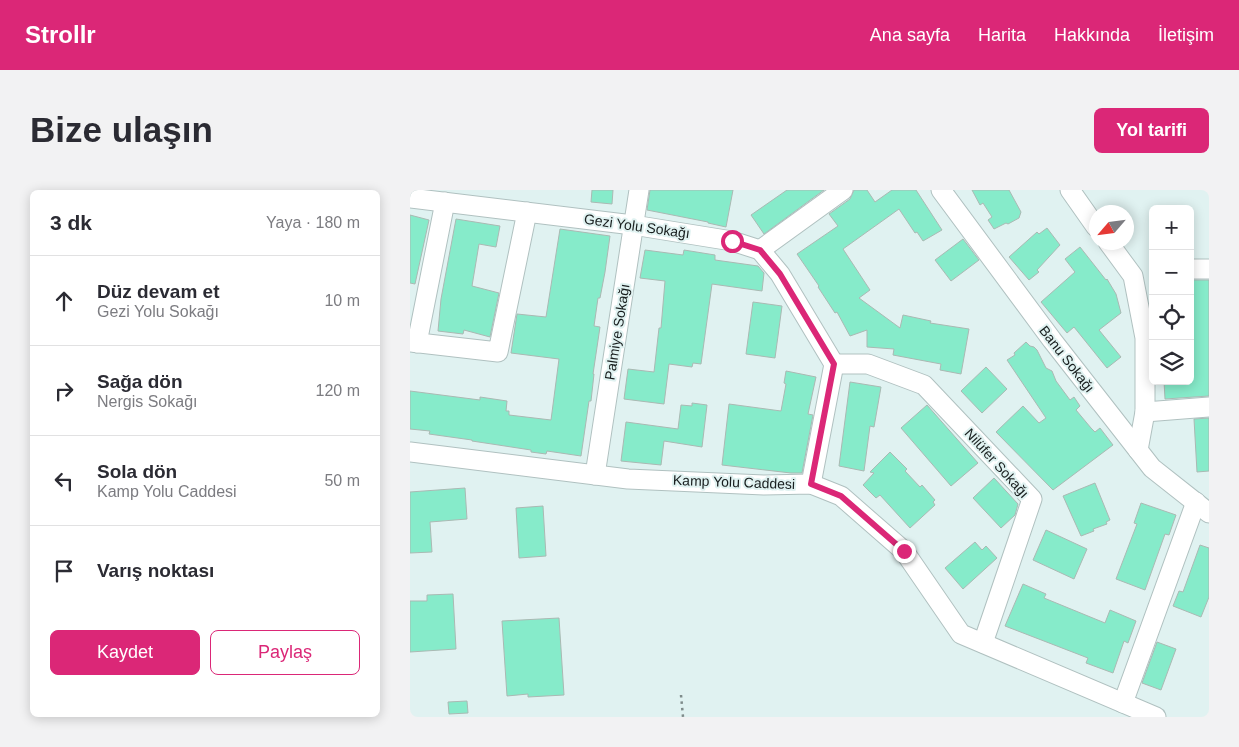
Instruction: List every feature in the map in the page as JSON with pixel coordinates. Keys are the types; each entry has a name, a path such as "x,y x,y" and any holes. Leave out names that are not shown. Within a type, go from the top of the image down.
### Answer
{"street":[{"name":"Palmiye Sokağı","path":"596,475 639,190"},
{"path":"811,484 834,364 780,274 760,250 843,190"},
{"name":"Banu Sokağı","path":"941,190 1052,340 1152,468 1202,508"},
{"path":"1070,190 1089,217"},
{"name":"Gezi Yolu Sokağı","path":"410,198 634,225 732,241 760,250"},
{"path":"445,202 414,343 498,352 527,212"},
{"path":"1114,250 1133,276 1144,338 1145,412 1138,450"},
{"path":"1194,269 1209,269"},
{"name":"Nilüfer Sokağı","path":"834,364 868,364 924,385 1032,499 984,644"},
{"path":"1145,412 1209,408"},
{"name":"Kamp Yolu Caddesi","path":"410,452 628,479 754,485 811,484 841,496 904,551 961,634 1156,717"},
{"path":"1123,703 1202,508"}],"path":[{"path":"681,695 682,717"}],"building":[{"path":"592,190 613,190 612,204 591,202"},
{"path":"650,190 733,190 726,227 647,210"},
{"path":"787,190 824,190 764,234 751,215"},
{"path":"854,190 867,190 875,202 892,190 916,190 942,230 923,241 917,232 915,233 899,209 843,249 870,290 859,298 900,328 903,315 931,321 930,323 969,329 961,374 940,370 941,364 893,355 894,349 867,347 867,330 850,336 837,312 835,313 797,254 838,226 829,214 850,199"},
{"path":"972,190 1009,190 1021,212 1019,218 994,229 988,220 992,217 983,203 980,205"},
{"path":"410,215 429,220 415,284 410,283"},
{"path":"456,219 500,226 496,247 479,244 472,286 499,293 490,337 464,330 463,334 438,331 441,299"},
{"path":"1047,228 1060,245 1037,270 1039,272 1029,280 1009,257 1037,232 1039,234"},
{"path":"560,229 610,236 594,326 600,327 591,401 589,401 581,456 547,451 546,454 531,452 531,450 429,434 430,431 410,429 410,391 480,400 480,397 507,401 506,411 509,411 509,415 551,420 559,359 511,353 517,314 546,317"},
{"path":"963,239 979,260 951,281 935,260"},
{"path":"1080,247 1107,279 1116,294 1121,313 1099,330 1121,357 1107,368 1074,327 1067,333 1041,302 1075,272 1065,259"},
{"path":"645,250 683,255 684,250 715,255 715,260 758,266 764,273 762,291 712,284 701,364 693,363 692,367 669,364 664,404 624,399 628,369 654,372 659,328 661,328 665,281 640,278"},
{"path":"1194,280 1209,280 1209,396 1165,399 1164,385 1194,385"},
{"path":"753,302 782,306 775,358 746,354"},
{"path":"1026,342 1037,350 1046,368 1052,371 1056,381 1070,400 1074,397 1080,406 1076,410 1091,428 1095,432 1100,428 1113,445 1053,490 996,432 1023,406 1039,423 1046,418 1007,360 1015,355 1014,353"},
{"path":"986,367 1007,389 982,413 961,391"},
{"path":"786,371 816,377 808,414 813,415 802,473 722,465 729,404 781,411 786,384 784,383"},
{"path":"850,382 881,387 874,427 870,426 864,471 839,466"},
{"path":"692,403 707,405 702,447 664,441 661,465 621,461 626,422 678,429 681,405 692,406"},
{"path":"927,405 978,463 951,486 901,428"},
{"path":"1209,418 1209,471 1197,472 1194,419"},
{"path":"890,452 907,469 905,471 920,487 922,485 935,500 933,502 935,505 910,528 880,495 876,498 863,485 874,473 870,472"},
{"path":"994,478 1018,504 1015,515 1001,528 973,498"},
{"path":"1095,483 1110,520 1106,522 1107,524 1081,536 1063,496"},
{"path":"465,488 467,519 430,522 432,552 410,553 410,492"},
{"path":"1141,503 1176,515 1169,535 1165,534 1145,590 1116,579 1137,524 1134,523"},
{"path":"543,506 546,556 519,558 516,508"},
{"path":"1046,530 1087,549 1074,579 1033,560"},
{"path":"975,542 982,550 986,546 997,558 963,589 945,568"},
{"path":"1200,545 1209,548 1209,597 1201,617 1173,606 1179,591 1183,592"},
{"path":"1023,584 1046,594 1044,598 1105,623 1110,610 1136,621 1128,643 1124,641 1113,673 1086,663 1088,658 1005,626"},
{"path":"453,594 456,649 410,652 410,601 427,601 427,595"},
{"path":"559,618 564,695 528,697 528,694 507,696 502,621"},
{"path":"1157,642 1176,649 1161,690 1142,683"},
{"path":"467,701 468,713 449,714 448,702"}],"route":[{"path":"732,241 760,250 780,274 834,364 811,484 841,496 904,551"}]}
